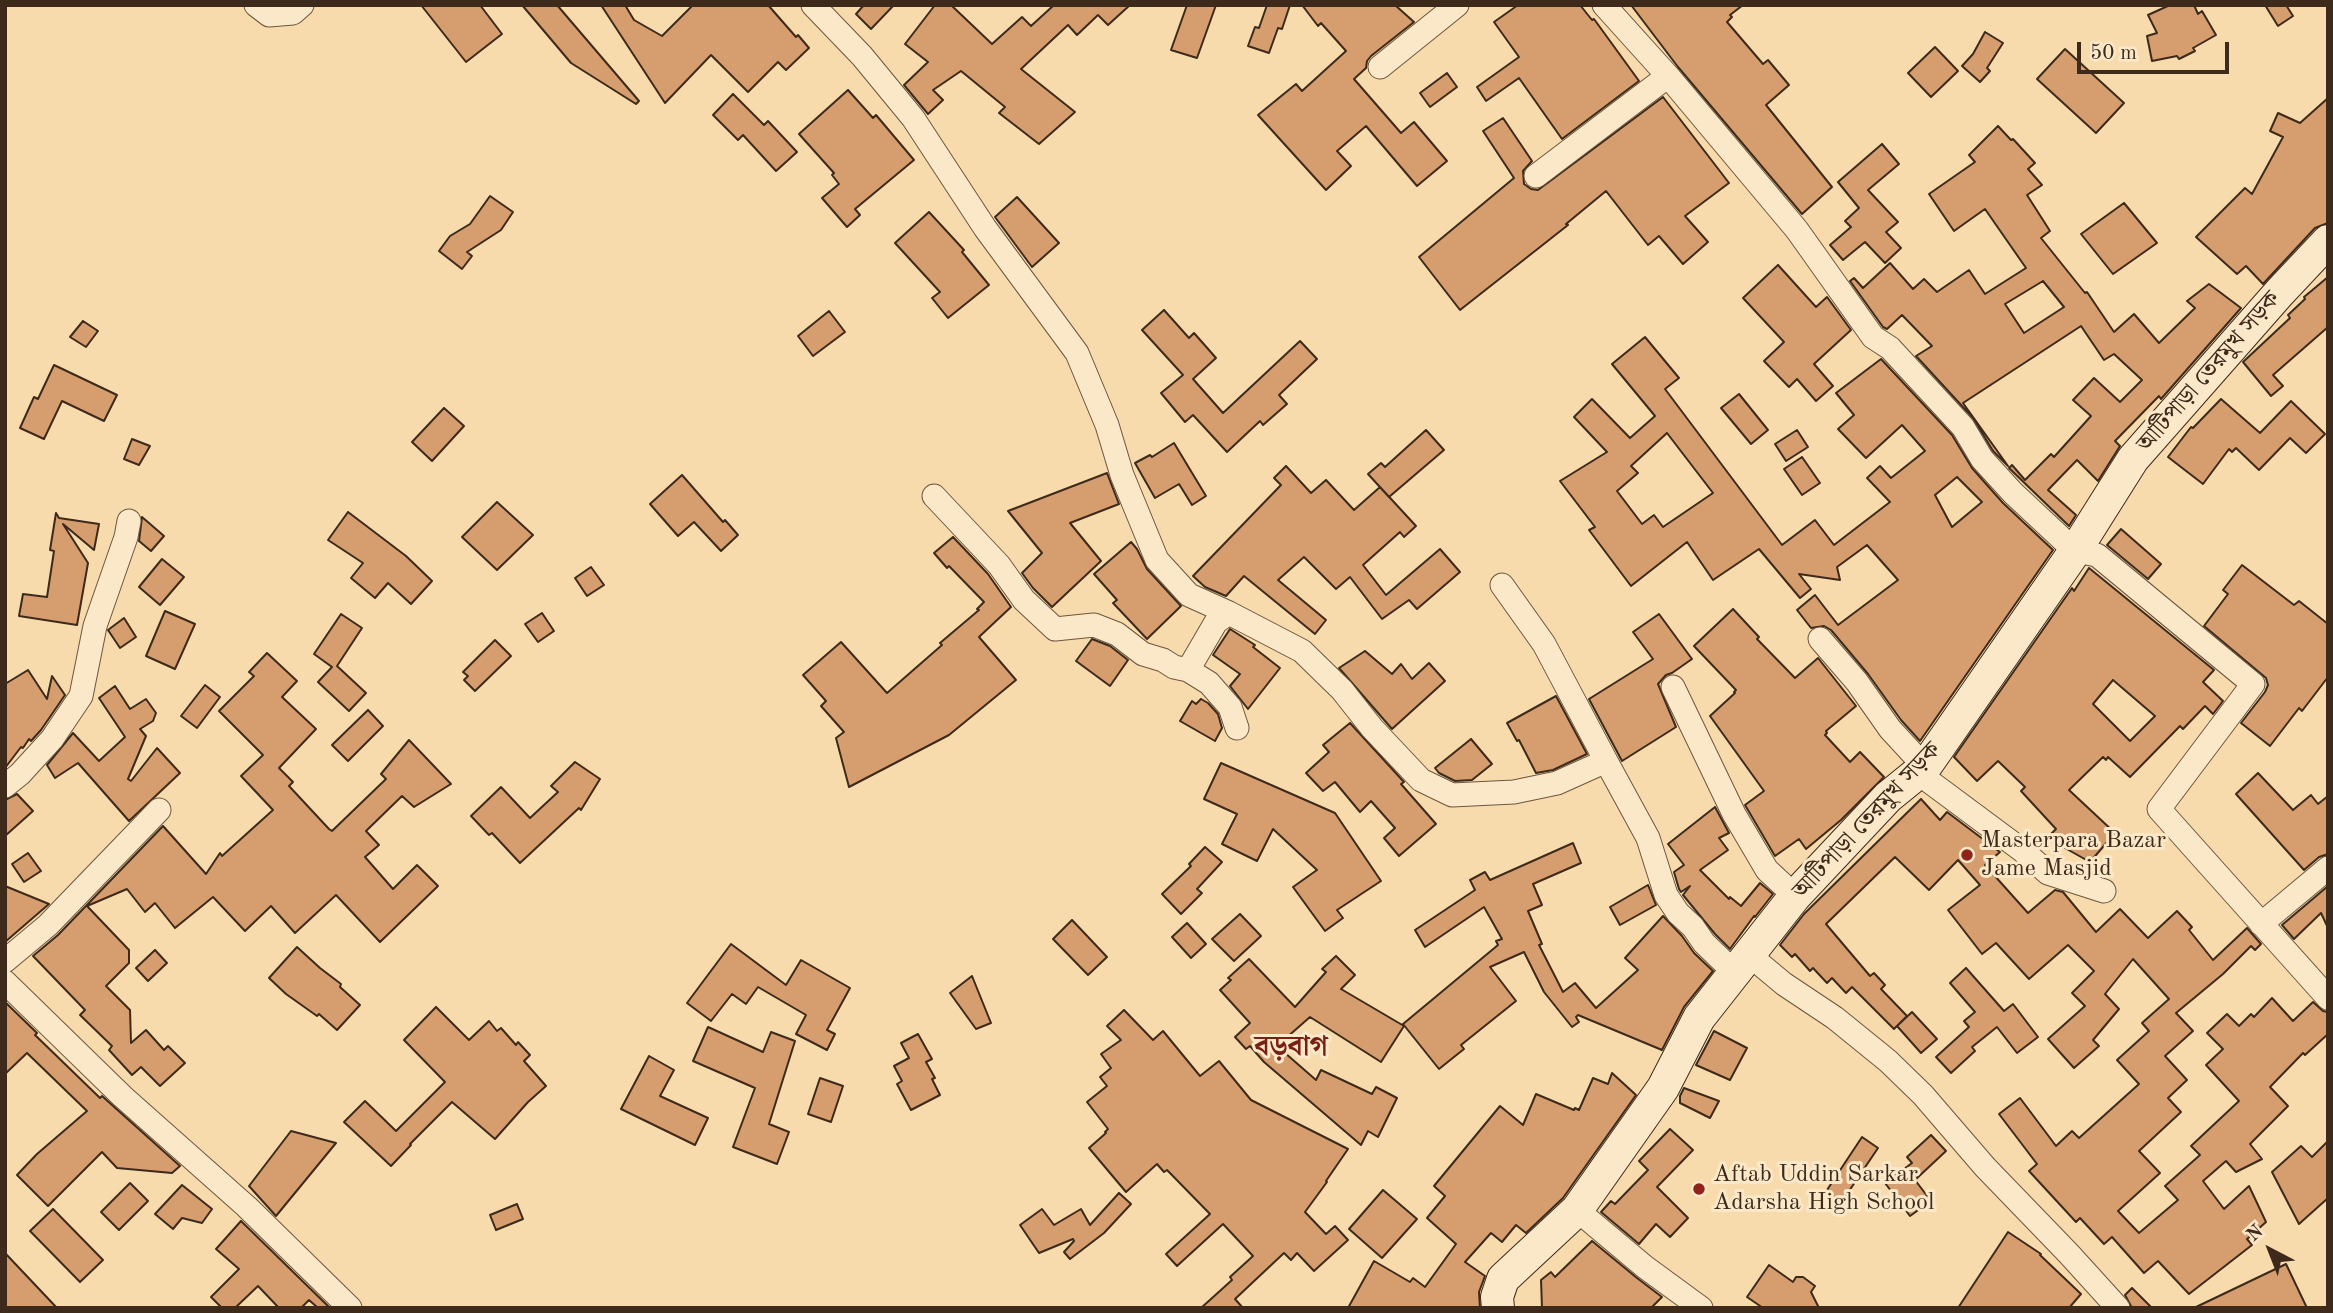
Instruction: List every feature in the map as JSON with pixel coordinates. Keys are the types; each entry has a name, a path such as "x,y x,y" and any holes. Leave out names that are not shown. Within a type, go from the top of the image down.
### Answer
{"main road":[{"name":"আটিপাড়া তেরমুখ সড়ক","path":"1498,1308 1497,1297 1503,1279 1577,1210 1663,1088 1699,1018 1795,896 1888,797 1922,770 2075,551 2133,459 2328,241"}],"street":[{"path":"256,5 269,15 293,13 302,5"},
{"path":"813,5 862,56 913,118 985,228 1077,353 1157,560 1189,595 1229,612 1302,651 1342,690 1372,728 1421,780 1451,795 1514,792 1557,783 1606,761"},
{"path":"1380,67 1457,5"},
{"path":"1604,5 1668,76 1797,230 1873,337 1890,348 1963,427 1982,459 2013,493 2075,551 2097,555 2253,684 2159,809 2328,998"},
{"path":"1536,176 1668,76"},
{"path":"934,496 999,565 1024,600 1055,629 1094,625 1117,634 1143,653 1174,667 1188,670 1209,683 1230,707 1237,728"},
{"path":"5,786 20,774 52,739 81,696 95,626 126,537 129,520"},
{"path":"1502,585 1544,644 1648,838 1666,895 1678,913 1693,927 1704,943 1743,962 1760,964 1784,984 1835,1018 1897,1069 1923,1095 1984,1167 2070,1254 2118,1308"},
{"path":"1188,670 1216,622 1229,612"},
{"path":"1820,639 1857,682 1922,770 2048,873 2104,891"},
{"path":"1672,687 1741,825 1767,870 1795,896"},
{"path":"5,961 48,925 159,810"},
{"path":"2261,924 2328,868"},
{"path":"5,982 122,1096 247,1207 350,1308"},
{"path":"1577,1210 1645,1267 1701,1308"}],"building":[{"path":"421,5 480,5 502,34 466,62"},
{"path":"522,5 557,5 639,101 636,104 571,63"},
{"path":"601,5 625,5 634,20 662,36 693,5 768,5 809,48 786,70 778,62 748,92 711,55 665,103"},
{"path":"864,5 894,5 871,29 856,14"},
{"path":"935,5 951,5 992,44 1022,17 1031,26 1054,5 1130,5 1108,25 1098,15 1077,35 1068,25 1021,69 1075,112 1039,144 999,113 1005,107 961,71 933,90 943,100 928,114 904,85 928,62 905,44"},
{"path":"1187,5 1216,5 1197,58 1171,50"},
{"path":"1267,5 1290,5 1282,29 1278,28 1269,53 1248,46 1255,27 1259,28"},
{"path":"1302,5 1395,5 1414,22 1371,56 1366,68 1354,79 1401,133 1414,122 1447,161 1417,186 1366,126 1337,151 1351,166 1326,190 1258,115 1296,84 1302,91 1346,51 1321,23 1318,26"},
{"path":"1518,5 1580,5 1592,20 1594,19 1639,81 1562,139 1519,78 1486,101 1477,87 1519,57 1494,22"},
{"path":"1631,5 1743,5 1730,15 1732,17 1727,22 1763,64 1768,60 1789,85 1766,105 1832,187 1802,214 1678,67"},
{"path":"2170,5 2194,5 2198,14 2202,11 2216,35 2179,59 2177,56 2152,61 2147,36 2157,33 2148,15"},
{"path":"2265,5 2286,5 2293,16 2278,26"},
{"path":"1985,32 2003,43 1987,68 1990,71 1980,82 1962,66 1973,54"},
{"path":"1935,47 1958,71 1931,97 1908,73"},
{"path":"2065,49 2124,103 2096,133 2037,79"},
{"path":"1447,73 1457,87 1430,107 1420,93"},
{"path":"848,90 873,118 876,115 914,160 855,209 860,215 847,227 822,198 839,184 832,175 834,173 799,134"},
{"path":"733,94 764,125 768,121 797,152 776,171 743,135 738,140 713,115"},
{"path":"1663,97 1729,183 1685,216 1708,242 1683,264 1659,236 1648,245 1606,191 1566,224 1568,225 1460,310 1419,257 1514,178 1483,131 1503,118 1532,161 1523,171 1524,184 1538,190"},
{"path":"2328,98 2328,223 2315,228 2263,284 2246,266 2237,274 2196,237 2245,188 2252,194 2283,137 2270,131 2278,113 2300,123"},
{"path":"1998,126 2035,163 2028,169 2042,185 2027,195 2050,231 2041,238 2085,293 2087,292 2114,332 2134,314 2159,343 2195,308 2187,301 2209,284 2241,308 2161,399 2159,396 2115,441 2120,446 2098,481 2077,460 2048,490 2076,515 2069,526 2009,468 2012,465 2025,480 2051,454 2054,457 2091,416 2073,400 2094,378 2120,402 2142,380 2114,354 2104,360 2081,326 1963,403 2008,466 1993,451 1973,418 1916,356 1932,346 1902,315 1887,329 1883,327 1850,281 1854,278 1863,288 1890,263 1913,289 1924,279 1937,292 1969,270 1985,294 2026,268 1985,209 1954,231 1929,194 1975,162 1969,155","holes":["2043,281 2064,307 2024,333 2005,304"]},
{"path":"1882,144 1899,164 1868,190 1898,222 1886,232 1901,248 1885,263 1865,242 1843,260 1830,245 1851,227 1845,221 1859,208 1838,182"},
{"path":"490,196 513,212 501,230 467,252 472,256 462,269 439,251 450,236 470,224"},
{"path":"1017,197 1059,243 1032,267 995,217"},
{"path":"2124,203 2157,243 2113,274 2081,234"},
{"path":"929,212 964,250 962,252 989,285 948,318 932,298 940,292 895,243"},
{"path":"1778,265 1816,307 1827,297 1851,330 1814,364 1833,386 1816,401 1797,379 1789,387 1764,361 1784,342 1743,298"},
{"path":"2328,277 2328,327 2273,375 2283,386 2271,396 2243,362 2290,318 2288,315 2304,297"},
{"path":"1164,310 1189,338 1194,333 1216,358 1193,379 1223,413 1300,341 1317,359 1279,395 1287,404 1263,425 1260,421 1227,452 1193,415 1185,422 1161,393 1183,375 1142,330"},
{"path":"829,311 845,332 813,356 798,336"},
{"path":"83,321 98,331 86,347 70,337"},
{"path":"1645,337 1679,378 1665,389 1782,545 1815,520 1834,545 1890,502 1867,478 1880,466 1891,478 1925,451 1902,425 1866,458 1838,429 1854,415 1836,393 1881,359 1952,435 1972,468 2003,503 2053,550 1920,741 1831,630 1824,626 1811,628 1797,610 1815,595 1838,625 1898,580 1867,545 1837,567 1840,580 1799,574 1811,589 1800,598 1759,549 1713,580 1687,542 1631,586 1589,530 1595,527 1560,481 1607,452 1574,417 1592,399 1630,438 1655,416 1612,364","holes":["1667,433 1713,493 1663,527 1654,515 1642,524 1617,491 1638,473 1631,466","1957,477 1982,502 1952,527 1935,495"]},
{"path":"54,365 117,395 104,421 62,401 44,439 20,428 34,397 38,399"},
{"path":"1739,394 1768,430 1751,444 1721,408"},
{"path":"2221,399 2260,433 2291,401 2325,434 2306,453 2290,438 2259,470 2236,448 2232,452 2229,449 2203,484 2168,457 2191,427"},
{"path":"444,408 464,426 432,461 412,442"},
{"path":"1426,430 1444,450 1389,497 1368,474 1381,463 1385,467"},
{"path":"1797,430 1808,447 1786,461 1775,444"},
{"path":"132,439 150,446 139,465 124,459"},
{"path":"1174,443 1206,496 1192,505 1179,484 1155,498 1135,463 1150,455 1152,457"},
{"path":"1802,457 1820,483 1802,495 1784,469"},
{"path":"1286,466 1311,493 1326,480 1354,510 1380,487 1416,526 1404,537 1400,532 1363,565 1386,595 1440,549 1460,572 1417,609 1409,600 1382,619 1350,577 1336,589 1304,557 1278,580 1326,620 1315,634 1244,576 1226,596 1205,587 1193,576 1281,485 1274,478"},
{"path":"1107,473 1119,504 1070,523 1101,561 1052,607 1022,573 1042,553 1008,511"},
{"path":"682,475 738,535 721,551 694,522 678,536 650,504"},
{"path":"497,502 533,535 497,570 462,537"},
{"path":"348,512 406,556 432,581 411,604 388,583 375,598 351,578 363,563 328,540"},
{"path":"56,513 59,518 99,524 94,550 63,524 88,563 77,625 19,616 23,594 47,597"},
{"path":"142,517 164,536 151,551 139,541"},
{"path":"2121,529 2161,564 2148,579 2107,545"},
{"path":"953,537 988,574 1011,607 979,637 1016,680 949,735 849,787 836,738 844,732 821,706 826,701 803,675 841,642 887,693 942,645 940,643 979,610 977,609 984,602 934,553"},
{"path":"1131,542 1147,569 1181,606 1147,639 1113,603 1117,600 1094,574"},
{"path":"162,559 184,577 160,605 139,587"},
{"path":"2242,565 2294,605 2299,601 2328,624 2328,677 2302,711 2299,708 2270,746 2241,723 2265,692 2268,685 2266,678 2204,626 2228,594 2223,590"},
{"path":"591,567 604,585 587,596 575,578"},
{"path":"2089,568 2214,670 2203,682 2223,701 2213,714 2205,706 2183,729 2180,726 2130,777 2108,757 2106,760 2103,757 2069,790 2115,833 2090,862 2047,838 2056,829 2021,791 2025,787 1998,761 1977,781 1954,757 2072,588 2074,591","holes":["2113,680 2155,716 2130,741 2093,704"]},
{"path":"1733,609 1759,637 1757,639 1795,678 1818,658 1856,706 1826,731 1825,735 1850,762 1860,752 1884,777 1841,820 1806,849 1799,839 1775,856 1745,805 1764,791 1710,716 1736,690 1694,646"},
{"path":"165,611 195,624 175,669 146,656"},
{"path":"542,613 554,631 538,642 525,624"},
{"path":"341,614 362,628 337,666 366,693 349,711 318,682 332,667 314,654"},
{"path":"1659,614 1692,659 1666,675 1658,684 1676,727 1622,761 1589,699 1653,659 1633,632"},
{"path":"124,618 136,637 120,648 108,630"},
{"path":"1230,629 1255,645 1253,647 1280,668 1248,709 1230,686 1240,674 1213,655"},
{"path":"1092,639 1110,646 1128,660 1110,686 1076,661"},
{"path":"495,640 511,656 475,691 464,680 468,676 463,672"},
{"path":"1365,651 1392,674 1401,664 1412,679 1429,663 1445,681 1392,729 1339,668"},
{"path":"267,653 297,681 282,697 316,729 279,768 293,782 289,786 329,829 332,831 386,779 381,774 409,740 451,784 414,807 402,796 366,831 379,845 365,857 393,889 417,865 438,886 380,942 336,895 295,933 271,906 245,931 213,897 175,928 155,903 145,912 127,889 87,906 129,950 129,963 106,986 130,1010 131,1043 146,1030 164,1050 168,1046 185,1063 160,1086 141,1067 132,1075 109,1050 112,1046 80,1015 85,1010 33,956 58,935 163,826 206,874 220,853 222,856 273,810 241,776 263,755 219,711 254,676 249,672"},
{"path":"28,670 47,699 52,676 65,695 41,730 21,747 5,768 5,684"},
{"path":"205,685 220,697 197,728 181,716"},
{"path":"115,686 130,709 146,699 156,713 153,721 140,729 146,736 128,779 131,781 157,748 180,773 129,821 78,763 55,778 47,765 73,733 99,761 125,737 99,698"},
{"path":"1556,696 1587,754 1553,770 1536,773 1507,723"},
{"path":"1201,699 1218,714 1222,728 1215,741 1180,721 1192,701 1196,704"},
{"path":"368,710 383,726 348,761 332,745"},
{"path":"1350,723 1404,782 1401,784 1436,824 1399,856 1384,838 1395,828 1371,801 1360,812 1335,782 1323,791 1306,773 1329,752 1323,745"},
{"path":"1471,739 1492,764 1472,780 1455,781 1439,773 1435,768"},
{"path":"575,762 600,779 581,810 579,808 520,863 492,833 489,835 471,816 501,787 530,818 558,792 551,786"},
{"path":"1221,763 1335,813 1381,881 1337,910 1343,918 1325,931 1293,887 1317,870 1273,829 1257,861 1222,844 1237,814 1204,799"},
{"path":"2258,773 2293,810 2311,795 2318,804 2328,796 2328,854 2319,857 2304,870 2236,794"},
{"path":"17,794 33,811 5,836 5,800"},
{"path":"1921,799 1940,820 1947,812 2000,852 1985,865 2028,913 2055,890 2063,892 2096,932 2120,909 2148,938 2177,911 2192,927 2189,930 2213,960 2247,928 2261,944 2255,950 2251,946 2223,974 2176,1013 2193,1031 2165,1056 2187,1080 2168,1098 2181,1112 2139,1151 2160,1173 2118,1211 2139,1233 2178,1200 2165,1186 2200,1155 2191,1146 2239,1101 2206,1065 2223,1049 2207,1033 2227,1014 2239,1026 2251,1014 2254,1017 2272,998 2293,1021 2313,1002 2328,1012 2328,1034 2305,1055 2303,1053 2270,1087 2288,1106 2250,1144 2262,1159 2236,1172 2226,1161 2203,1181 2224,1209 2249,1186 2266,1222 2247,1239 2252,1245 2189,1294 2158,1261 2144,1273 2112,1237 2104,1244 2080,1218 2076,1222 2029,1171 2037,1164 1999,1114 2020,1098 2056,1146 2072,1131 2079,1138 2139,1084 2117,1060 2149,1031 2142,1023 2169,999 2133,959 2105,994 2119,1009 2093,1040 2099,1046 2074,1068 2048,1039 2085,1006 2072,993 2094,971 2068,945 2029,979 1996,943 1982,954 1948,910 1980,885 1958,860 1929,890 1895,857 1826,924 1870,976 1874,973 1885,985 1881,989 1907,1016 1894,1029 1852,987 1846,993 1832,978 1827,983 1813,968 1810,971 1795,954 1792,957 1780,945 1804,914"},
{"path":"1715,807 1729,833 1719,838 1728,850 1700,870 1729,899 1730,897 1741,906 1760,883 1773,894 1730,949 1683,895 1690,886 1681,892 1679,889 1674,872 1684,865 1668,844"},
{"path":"1573,843 1581,863 1533,884 1542,905 1528,911 1542,944 1539,945 1563,992 1575,983 1596,1008 1638,970 1625,958 1663,916 1713,971 1684,1007 1662,1050 1578,1015 1576,1017 1579,1022 1572,1027 1544,992 1524,952 1490,967 1516,1001 1461,1045 1464,1049 1439,1069 1403,1024 1498,945 1496,941 1502,939 1484,907 1425,947 1415,930 1475,890 1470,880 1485,872 1490,880"},
{"path":"1205,847 1222,862 1197,889 1202,893 1181,914 1162,894 1191,866 1189,864"},
{"path":"28,853 41,871 24,882 12,864"},
{"path":"1648,885 1656,905 1620,925 1610,907"},
{"path":"5,886 49,904 5,942"},
{"path":"2328,886 2328,928 2321,913 2294,939 2282,925"},
{"path":"1240,914 1261,936 1234,961 1212,939"},
{"path":"1072,920 1107,957 1088,975 1053,939"},
{"path":"1187,923 1206,944 1191,958 1172,937"},
{"path":"731,944 786,985 801,960 850,988 827,1030 835,1034 827,1050 796,1034 806,1015 758,987 746,1004 732,994 711,1021 687,1003"},
{"path":"297,947 341,984 340,987 360,1005 337,1030 319,1014 317,1016 286,994 269,978"},
{"path":"155,950 167,963 148,981 136,968"},
{"path":"1336,956 1355,975 1341,989 1404,1026 1381,1062 1310,1017 1277,1046 1316,1080 1321,1070 1372,1094 1376,1087 1397,1098 1378,1137 1368,1131 1361,1145 1264,1062 1250,1046 1246,1049 1235,1037 1250,1023 1220,990 1231,980 1228,978 1249,959 1295,1007 1326,972 1322,969"},
{"path":"1966,968 2004,1011 2013,1004 2038,1037 2017,1053 1997,1027 1972,1047 1975,1051 1951,1073 1936,1057 1969,1027 1964,1021 1975,1012 1950,983"},
{"path":"972,976 991,1023 976,1029 950,993"},
{"path":"5,1002 100,1098 102,1096 180,1166 172,1173 117,1168 102,1152 48,1206 17,1175 87,1111 27,1053 5,1074"},
{"path":"436,1007 469,1040 489,1021 497,1031 501,1028 516,1045 518,1042 530,1055 524,1061 546,1086 495,1139 452,1102 391,1166 344,1122 365,1101 396,1131 445,1082 404,1040"},
{"path":"1124,1010 1153,1040 1163,1031 1200,1076 1219,1061 1251,1100 1348,1149 1305,1212 1326,1234 1335,1226 1348,1240 1314,1271 1297,1253 1291,1260 1284,1253 1235,1299 1243,1308 1201,1308 1232,1280 1230,1277 1253,1256 1223,1224 1177,1266 1166,1254 1210,1214 1167,1170 1164,1172 1157,1164 1126,1192 1089,1148 1108,1129 1087,1102 1107,1086 1100,1077 1111,1068 1101,1054 1121,1040 1107,1026"},
{"path":"1912,1012 1937,1039 1921,1053 1897,1026"},
{"path":"708,1027 763,1052 771,1032 795,1041 769,1124 789,1132 777,1164 733,1147 755,1088 693,1061"},
{"path":"1714,1031 1747,1048 1730,1080 1696,1065"},
{"path":"918,1034 932,1059 926,1062 940,1095 911,1110 897,1084 902,1081 894,1066 909,1058 901,1043"},
{"path":"649,1056 674,1070 660,1096 708,1118 695,1145 621,1109"},
{"path":"1612,1073 1636,1095 1563,1198 1526,1233 1516,1225 1502,1242 1491,1233 1465,1262 1485,1276 1479,1292 1480,1308 1348,1308 1374,1261 1410,1282 1413,1278 1425,1287 1456,1244 1427,1218 1445,1196 1434,1186 1500,1106 1523,1125 1536,1094 1579,1110 1593,1078 1608,1084"},
{"path":"820,1078 843,1086 831,1122 808,1114"},
{"path":"1684,1088 1719,1101 1710,1118 1680,1103"},
{"path":"1670,1129 1693,1150 1657,1187 1688,1218 1670,1237 1656,1224 1639,1244 1601,1212 1611,1201 1615,1204 1648,1170 1639,1161"},
{"path":"291,1131 336,1143 276,1216 249,1186"},
{"path":"1931,1135 1946,1151 1915,1180 1931,1201 1910,1216 1885,1183 1912,1163 1907,1157"},
{"path":"1862,1137 1878,1148 1839,1206 1823,1196"},
{"path":"2328,1141 2328,1198 2299,1224 2272,1172 2301,1146 2312,1157"},
{"path":"130,1183 148,1201 119,1230 101,1212"},
{"path":"182,1185 212,1209 202,1223 182,1218 173,1229 155,1214"},
{"path":"1383,1190 1417,1219 1382,1258 1349,1229"},
{"path":"1119,1193 1131,1204 1104,1233 1070,1259 1064,1252 1073,1239 1039,1253 1020,1225 1042,1209 1054,1225 1081,1209 1090,1225"},
{"path":"517,1204 523,1219 496,1230 490,1215"},
{"path":"53,1209 103,1260 80,1282 30,1231"},
{"path":"241,1221 330,1308 318,1308 309,1300 301,1308 279,1308 258,1286 235,1308 222,1308 211,1297 239,1269 216,1249"},
{"path":"2008,1232 2041,1254 2081,1294 2069,1308 1958,1308"},
{"path":"1592,1241 1662,1297 1651,1308 1542,1308 1541,1280 1551,1272 1555,1277"},
{"path":"5,1253 57,1308 5,1308"},
{"path":"2286,1264 2307,1308 2194,1308"},
{"path":"1769,1265 1793,1282 1796,1277 1803,1277 1815,1286 1811,1292 1819,1308 1763,1308 1747,1297"},
{"path":"2132,1288 2152,1308 2132,1308 2125,1295"}],"place":[{"name":"Masterpara Bazar Jame Masjid","path":"1967,855"},
{"name":"Aftab Uddin Sarkar Adarsha High School","path":"1699,1189"}],"district":[{"name":"বড়বাগ","path":"1291,1048"}]}
